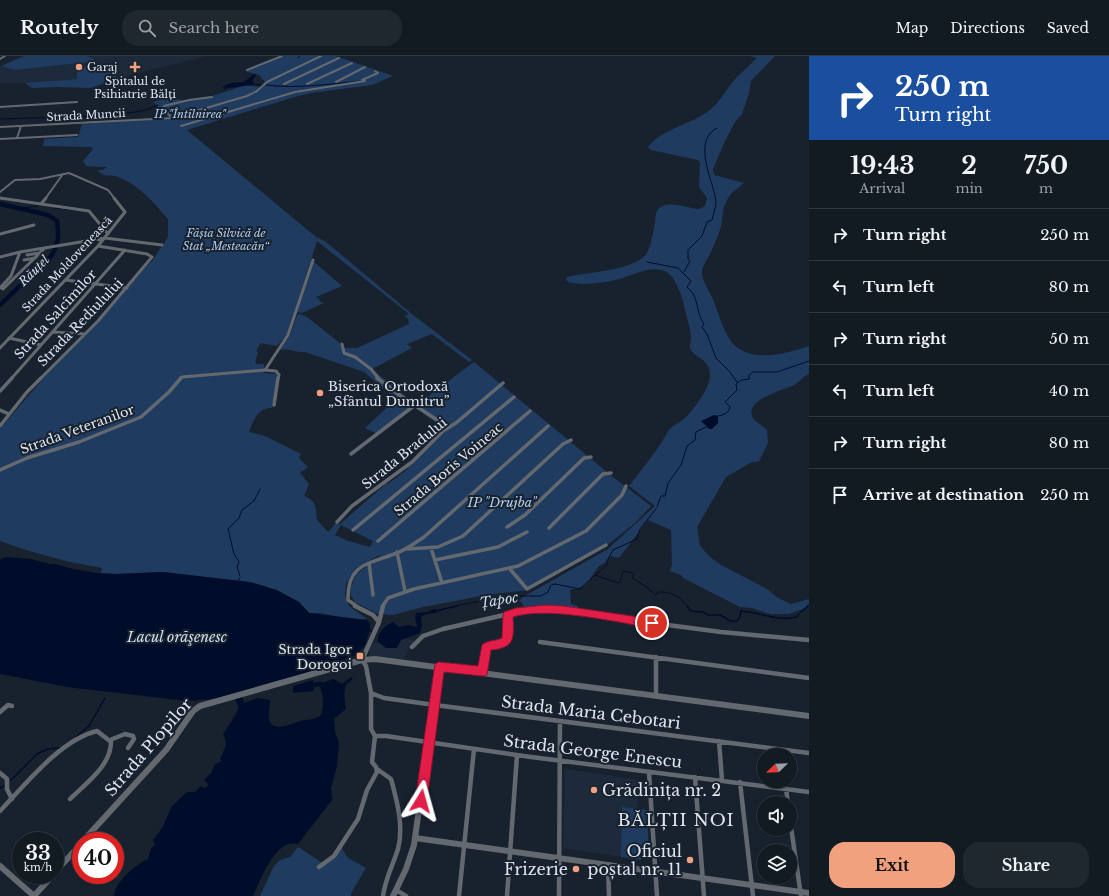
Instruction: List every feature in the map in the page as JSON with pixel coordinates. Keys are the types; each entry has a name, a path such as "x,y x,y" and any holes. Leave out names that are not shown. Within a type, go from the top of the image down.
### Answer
{"street":[{"path":"0,59 5,56"},
{"path":"247,70 282,56"},
{"name":"Strada Muncii","path":"0,127 172,118 251,94 267,82 321,56"},
{"path":"284,84 339,58"},
{"path":"307,84 352,62"},
{"path":"336,82 365,67"},
{"path":"181,126 295,92 364,80 378,72 375,71"},
{"path":"172,118 163,108 164,106 189,100 212,97"},
{"path":"0,107 77,102"},
{"path":"17,138 21,126"},
{"path":"0,139 77,135"},
{"path":"41,204 58,183 63,174"},
{"name":"Strada Moldovenească","path":"0,192 15,180 40,179 63,174 71,174 78,178 88,180 102,186 116,198 125,214 98,246 0,348"},
{"path":"0,198 90,211 108,234"},
{"path":"0,234 34,225"},
{"path":"0,257 20,252 104,238 162,245"},
{"name":"Strada Rediulului","path":"0,426 27,392 98,321 152,257 149,254 98,246"},
{"path":"2,289 45,248"},
{"name":"Strada Salcîmilor","path":"0,391 125,250"},
{"path":"2,289 13,273 20,252"},
{"path":"27,255 40,253"},
{"path":"24,260 36,258"},
{"path":"274,405 279,374 274,371 265,370 288,335 312,260"},
{"path":"66,280 127,288"},
{"path":"53,332 85,334"},
{"path":"9,338 41,345"},
{"path":"342,344 344,353 355,357 371,369 376,377 414,405 448,427"},
{"name":"Strada Veteranilor","path":"0,470 17,462 79,442 141,417 169,392 182,377 265,370"},
{"name":"Strada Bradului","path":"338,522 346,511 414,461 426,447 448,427 456,423 503,383"},
{"path":"353,530 514,396"},
{"path":"351,454 414,405"},
{"path":"0,410 9,414"},
{"name":"Strada Boris Voineac","path":"378,541 530,411"},
{"path":"406,549 434,528 548,426"},
{"path":"379,622 374,615 352,605 348,600 348,583 353,574 360,567 406,549 431,548 464,536 563,444 571,440"},
{"path":"507,527 525,515 584,458 591,457"},
{"path":"549,528 603,474 611,474"},
{"path":"383,896 384,884 399,844 400,832 391,779 377,769 372,762 375,736 371,729 371,693 366,666 362,660 379,622 385,601 393,595 406,591 518,566 584,533 622,495 626,486"},
{"path":"435,560 473,553 498,546 527,532"},
{"path":"510,569 527,589 606,545"},
{"path":"431,548 442,583"},
{"path":"397,552 406,591"},
{"path":"369,563 373,595"},
{"path":"412,647 420,638 438,631 532,610 564,610 721,632 809,640"},
{"path":"483,672 487,647 501,644 508,639 508,615"},
{"path":"540,642 809,678"},
{"path":"656,657 656,695"},
{"name":"Strada Plopilor","path":"92,832 166,750 193,711 200,706 362,660 375,659 483,672 809,716"},
{"path":"393,896 410,860 415,838 430,743 439,667"},
{"name":"Strada Maria Cebotari","path":"371,693 384,698 434,705 642,730 809,753"},
{"path":"0,712 8,706 12,706"},
{"path":"559,896 558,857 560,721"},
{"path":"0,811 55,757 76,740 95,731 110,740 112,746 110,753 104,764 70,798"},
{"path":"110,740 125,734 133,736 134,739 128,748"},
{"name":"Strada George Enescu","path":"375,736 380,735 560,761 740,782 809,792"},
{"path":"719,741 722,780"},
{"path":"459,896 474,749"},
{"path":"507,896 517,755"},
{"path":"319,867 334,856 360,815 367,790 376,774 377,769"},
{"path":"649,772 658,896"},
{"path":"0,773 7,779 7,788 12,799"},
{"path":"695,777 704,896"},
{"path":"740,782 753,896"},
{"path":"786,789 787,796"},
{"path":"792,836 800,894"},
{"path":"415,838 656,871 752,885 800,894 809,893"},
{"path":"64,862 72,854"},
{"path":"608,865 609,896"},
{"path":"0,866 34,896 45,884"},
{"path":"396,890 406,896"}],"shaded area":[{"path":"88,56 208,56 118,78 112,72 77,79 30,83 0,83 0,66 15,70 96,60"},
{"path":"396,638 415,640 403,659 370,656 369,651 373,643 383,643"},
{"path":"565,769 646,781 647,793 637,793 638,808 647,810 649,854 641,853 641,860 563,848"}],"green space":[{"path":"24,56 88,56 97,61 15,70 1,66"},
{"path":"282,56 336,56 393,76 372,85 311,93 291,98 187,130 316,237 325,241 412,314 472,360 469,362 432,334 407,344 412,348 372,369 414,403 377,434 365,428 396,399 364,372 305,352 286,349 280,350 290,335 297,315 300,314 307,317 346,348 357,348 409,324 408,319 405,316 409,314 317,241 287,334 277,346 261,343 256,351 258,352 255,362 257,364 264,364 264,373 276,374 277,376 272,408 267,408 260,412 254,419 249,432 265,436 301,454 299,458 308,467 300,473 309,484 304,496 314,503 317,520 328,532 336,523 340,524 387,483 388,484 405,471 445,429 414,407 474,362 613,477 651,506 635,523 606,546 529,590 486,595 423,607 393,615 378,614 355,602 351,596 350,590 356,574 380,555 356,568 346,584 345,595 349,606 367,619 356,620 319,613 309,613 299,602 262,585 163,572 116,574 101,573 102,568 70,562 29,551 0,541 0,429 53,367 124,289 153,260 168,237 168,219 140,190 119,177 101,174 98,170 103,170 107,167 86,166 83,161 93,149 92,147 43,146 44,139 78,137 82,124 170,118 153,102 170,97 184,101 212,96 246,85 260,87 265,82 259,75 245,71","holes":["341,525 373,541 370,547 348,541 335,535"]},
{"path":"751,56 775,56 751,81 749,93 742,114 735,122 713,169 714,175 744,183 730,194 725,203 719,233 704,266 702,274 723,327 730,339 738,348 755,355 773,355 809,346 809,374 794,385 765,397 753,406 751,412 753,418 767,430 768,443 759,461 750,463 726,477 697,527 700,546 709,556 721,565 767,589 778,598 791,604 809,599 809,607 788,614 770,614 752,608 740,607 683,578 681,575 670,571 672,565 671,530 648,520 619,558 611,556 606,562 599,566 585,586 570,590 571,604 578,606 578,611 552,607 525,608 520,600 523,597 608,549 655,506 629,486 660,445 669,430 692,411 704,393 710,376 705,362 692,352 690,348 691,333 683,301 675,282 667,272 650,269 621,279 589,284 569,282 566,280 567,277 610,270 632,264 641,259 647,253 650,245 656,213 659,208 664,205 669,204 699,209 705,206 707,198 699,187 700,163 698,160 651,150 648,147 655,140 670,130 695,119 711,109 733,81 757,58"},
{"path":"102,65 118,78 91,88 32,88 25,83 77,79 77,68"},
{"path":"313,261 342,286 316,297 320,300 319,301 324,303 302,313 297,312"},
{"path":"622,807 647,810 649,854 641,853 641,860 621,857"},
{"path":"340,846 348,858 366,868 351,893 351,896 260,896 274,866 280,860 290,857 298,847 324,864 334,856"}],"water":[{"path":"254,74 256,75 252,81 254,82 253,85 230,88 222,87 231,83 244,82"},
{"path":"714,415 718,416 718,423 712,429 709,429 701,421"},
{"name":"Lacul orăşenesc","path":"7,557 31,559 96,573 116,574 163,572 250,582 277,590 299,602 309,613 367,620 370,623 370,630 365,645 356,655 309,672 214,699 187,701 67,687 0,674 0,560"},
{"path":"436,609 436,613 426,614 421,617 422,625 420,633 401,640 397,648 386,648 378,642 380,633 390,623 393,622 399,627 409,625 416,627 416,613 428,612"},
{"path":"351,677 353,678 346,685 344,697 346,709 334,719 335,732 339,742 337,766 331,788 332,800 298,844 290,844 283,847 276,853 265,871 253,896 114,896 119,884 124,884 124,878 127,874 143,861 148,859 151,848 155,845 153,840 162,828 172,806 187,792 195,792 201,786 205,788 207,787 208,784 204,780 211,773 215,764 222,761 220,759 226,744 223,734 241,704 257,698 270,700 270,722 273,725 280,727 319,717 323,707 323,699 318,684 334,679 342,684"},
{"path":"313,680 314,691 293,693 293,686"}],"waterway":[{"path":"266,85 302,86 361,81"},
{"path":"253,84 262,85"},
{"path":"0,119 111,116 146,110 158,105"},
{"path":"684,272 690,261 688,259 688,250 702,236 707,222 712,220 715,209 716,202 705,152 709,134 717,128"},
{"name":"Răuțel","path":"0,204 48,215 57,221 58,235 56,247 51,256 0,305"},
{"path":"24,208 38,206"},
{"path":"54,208 73,210"},
{"path":"647,262 678,268 691,281 687,287 694,295 699,315 704,324 702,327 707,334 716,358 730,372 737,382"},
{"path":"718,416 729,411 730,407 725,402 737,390 736,384 741,380 749,379 749,375 753,372 777,372 809,361"},
{"path":"657,507 661,496 665,496 668,483 681,465 687,446 695,440 696,432 706,427"},
{"path":"240,576 237,567 239,562 234,554 228,529 239,518 242,510 254,501 260,489"},
{"path":"596,574 607,565 607,561 613,550 637,539 640,529 656,509"},
{"name":"Țapoc","path":"452,607 516,596 541,596 548,592 551,585 555,584 580,589 595,575 618,583 620,582 623,571 633,573 634,575 632,578 656,595 658,592 672,594 682,600 688,607"},
{"path":"237,582 240,578"},
{"name":"Țapoc","path":"452,607 456,606"},
{"name":"Țapoc","path":"687,606 691,611 703,612 708,615 720,615 731,621 737,621 740,617 741,611 775,618 797,617 799,614"},
{"name":"Țapoc","path":"801,612 808,606"},
{"name":"Țapoc","path":"436,611 452,607"},
{"path":"314,685 320,684"},
{"name":"Răuțel","path":"236,691 243,709"},
{"path":"76,737 89,726 105,698"},
{"path":"11,780 37,754 48,749 60,748"},
{"path":"0,788 5,786"}],"place":[{"name":"Garaj","path":"79,67"},
{"name":"Spitalul de Psihiatrie Bălți","path":"135,67"},
{"name":"Biserica Ortodoxă „Sfântul Dumitru”","path":"320,393"},
{"name":"Strada Igor Dorogoi","path":"360,656"},
{"name":"Grădinița nr. 2","path":"594,790"},
{"name":"Oficiul poștal nr. 11","path":"690,860"},
{"name":"Frizerie","path":"576,869"}],"district":[{"name":"BĂLȚII NOI","path":"676,820"}],"route":[{"path":"421,801 439,667 483,672 486,648 488,646 504,643 508,639 508,615 516,612 546,609 564,610 652,623"}],"park label":[{"name":"IP \"Întîlnirea\"","path":"190,114"},
{"name":"Fâșia Silvică de Stat „Mesteacăn“","path":"226,239"},
{"name":"IP \"Drujba\"","path":"502,502"}]}
